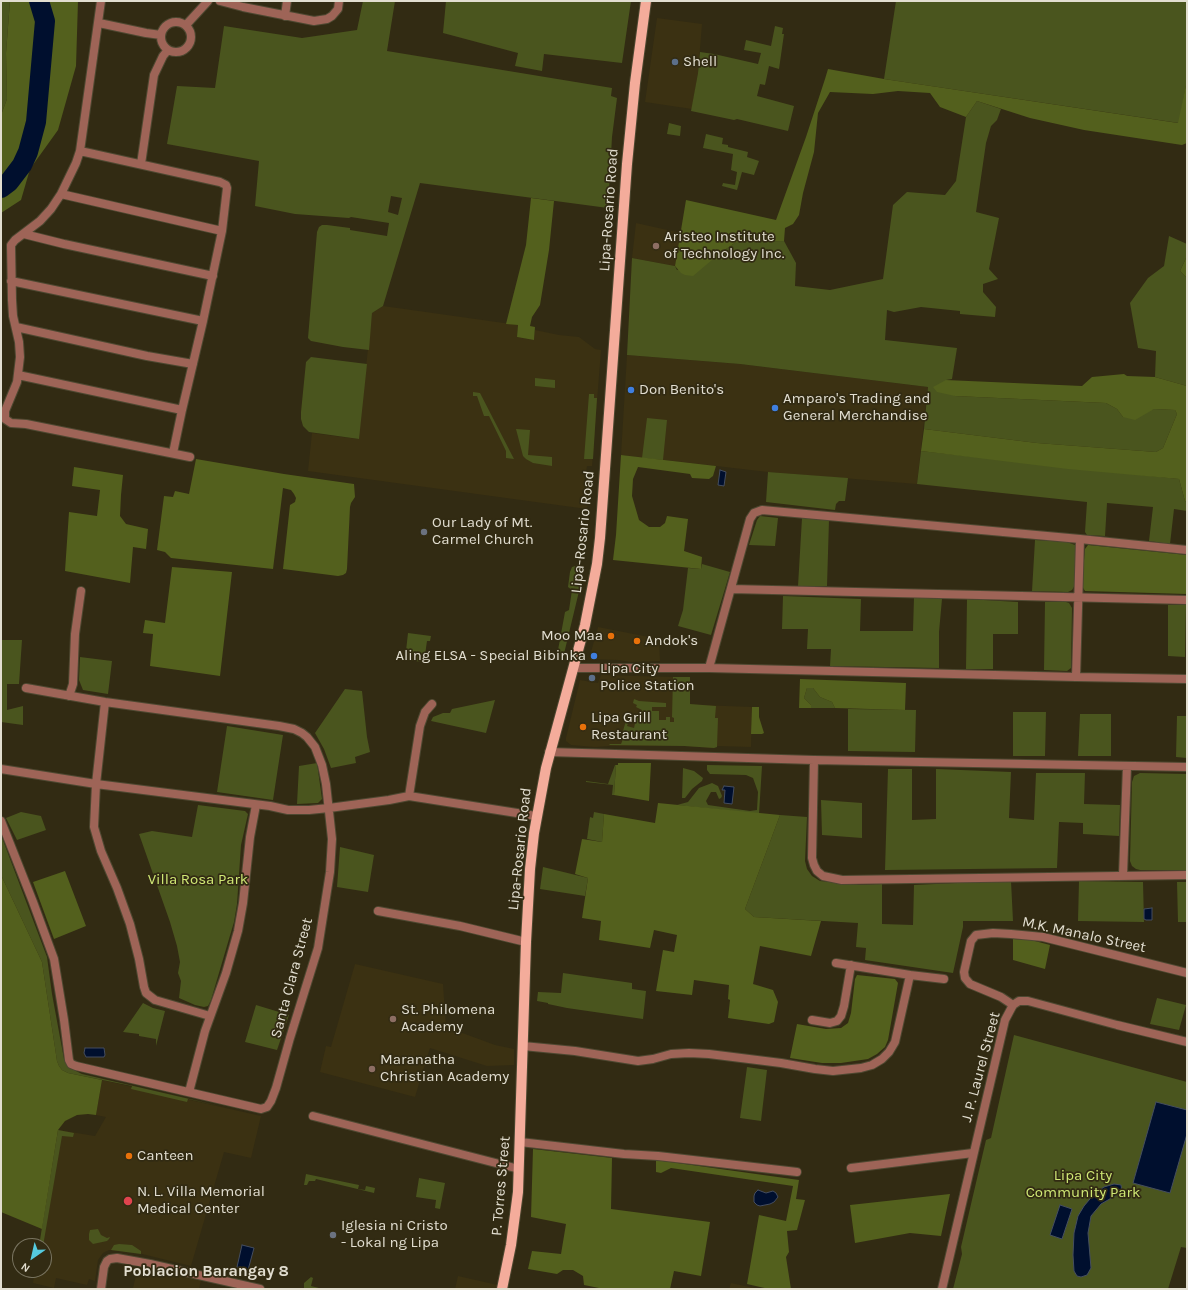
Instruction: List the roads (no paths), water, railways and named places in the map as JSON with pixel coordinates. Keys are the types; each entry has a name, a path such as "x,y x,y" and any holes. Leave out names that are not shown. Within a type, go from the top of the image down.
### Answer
{"main road":[{"name":"Lipa-Rosario Road","path":"521,1085 530,869 536,816 550,752 591,600 600,538 627,164 635,83 646,1"},
{"name":"P. Torres Street","path":"502,1289 514,1227 519,1169 521,1085"}],"street":[{"path":"101,1 80,151 76,164 61,194 51,209 40,222 10,245 13,316 19,342 20,357 18,375 13,394 4,415 5,419 11,423 26,424 190,457"},
{"path":"186,25 208,1"},
{"path":"220,1 227,4 314,21 327,19 336,13 339,1"},
{"path":"285,16 287,1"},
{"path":"173,22 182,22 186,25 192,34 191,44 188,48 178,52 168,50 162,44 161,35 165,26 173,22"},
{"path":"99,23 161,35"},
{"path":"141,164 154,75 163,56 168,50"},
{"path":"80,151 220,182 226,185 228,192 213,276 173,453"},
{"path":"61,194 222,230"},
{"path":"24,234 213,276"},
{"path":"11,281 203,321"},
{"path":"16,327 147,356 193,364"},
{"path":"18,375 182,410"},
{"path":"709,668 750,519 754,513 762,510 1187,550"},
{"path":"1076,677 1077,598 1080,539"},
{"path":"731,589 1187,600"},
{"path":"69,696 72,684 75,634 81,591"},
{"path":"573,668 709,668 1187,679"},
{"name":"Santa Clara Street","path":"26,688 105,702 257,722 294,729 307,737 315,746 325,775 332,839 332,854 320,937 276,1088 270,1104 261,1109 189,1092"},
{"path":"105,702 96,784 94,827 130,924 146,993 155,1000 210,1016"},
{"path":"409,796 420,726 425,712 432,704"},
{"path":"550,752 814,760 1187,767"},
{"path":"814,760 812,858 817,872 823,876 842,880 1187,875"},
{"path":"1123,875 1127,766"},
{"path":"1,769 96,784 298,810 329,808 409,796 536,816"},
{"path":"1,821 54,959 70,1062 76,1066 189,1092 210,1016 226,973 238,931 243,903 250,837 256,805"},
{"path":"378,911 460,926 526,942"},
{"name":"M.K. Manalo Street","path":"1013,1005 995,994 970,984 965,978 964,972 971,941 974,936 979,934 994,933 1024,934 1044,937 1187,973"},
{"path":"836,963 944,979"},
{"path":"812,1020 830,1023 837,1020 841,1016 851,965"},
{"path":"523,1046 575,1051 638,1060 653,1059 671,1054 689,1053 767,1061 833,1071 861,1068 872,1065 882,1059 889,1052 895,1042 910,975"},
{"name":"J. P. Laurel Street","path":"942,1289 1005,1020 1013,1005 1019,1001 1028,1001 1187,1042"},
{"path":"313,1116 519,1169"},
{"path":"520,1142 797,1172"},
{"path":"851,1168 973,1153"},
{"path":"101,1289 105,1264 110,1259 117,1258 260,1289"}],"water":[{"path":"720,470 726,472 724,486 718,485"},
{"path":"724,786 734,787 732,804 724,803 725,790 722,790"},
{"path":"1152,908 1152,920 1144,919 1144,909"},
{"path":"85,1048 104,1048 105,1055 104,1057 86,1057 84,1053"},
{"path":"1156,1102 1187,1110 1187,1134 1170,1193 1133,1183"},
{"path":"1114,1184 1121,1185 1122,1192 1101,1204 1091,1216 1088,1233 1091,1268 1087,1275 1081,1277 1077,1276 1074,1271 1073,1255 1074,1233 1078,1216 1095,1193 1104,1187"},
{"path":"758,1190 766,1193 773,1191 778,1197 770,1204 760,1206 757,1205 754,1202 754,1196"},
{"path":"1060,1205 1072,1209 1062,1239 1050,1235"},
{"path":"242,1245 254,1248 248,1270 237,1267"}],"waterway":[{"path":"1,188 9,182 22,165 28,152 36,122 45,21 39,1"}],"place":[{"name":"Shell","path":"675,62"},
{"name":"Aristeo Institute of Technology Inc.","path":"656,246"},
{"name":"Don Benito's","path":"631,390"},
{"name":"Amparo's Trading and General Merchandise","path":"775,408"},
{"name":"Our Lady of Mt. Carmel Church","path":"424,532"},
{"name":"Moo Maa","path":"611,636"},
{"name":"Andok's","path":"637,641"},
{"name":"Aling ELSA - Special Bibinka","path":"594,656"},
{"name":"Lipa City Police Station","path":"592,678"},
{"name":"Lipa Grill Restaurant","path":"583,727"},
{"name":"St. Philomena Academy","path":"393,1019"},
{"name":"Maranatha Christian Academy","path":"372,1069"},
{"name":"Canteen","path":"129,1156"},
{"name":"N. L. Villa Memorial Medical Center","path":"128,1201"},
{"name":"Iglesia ni Cristo - Lokal ng Lipa","path":"333,1235"}],"district":[{"name":"Poblacion Barangay 8","path":"206,1271"}],"park label":[{"name":"Villa Rosa Park","path":"198,880"},
{"name":"Lipa City Community Park","path":"1083,1184"}]}
